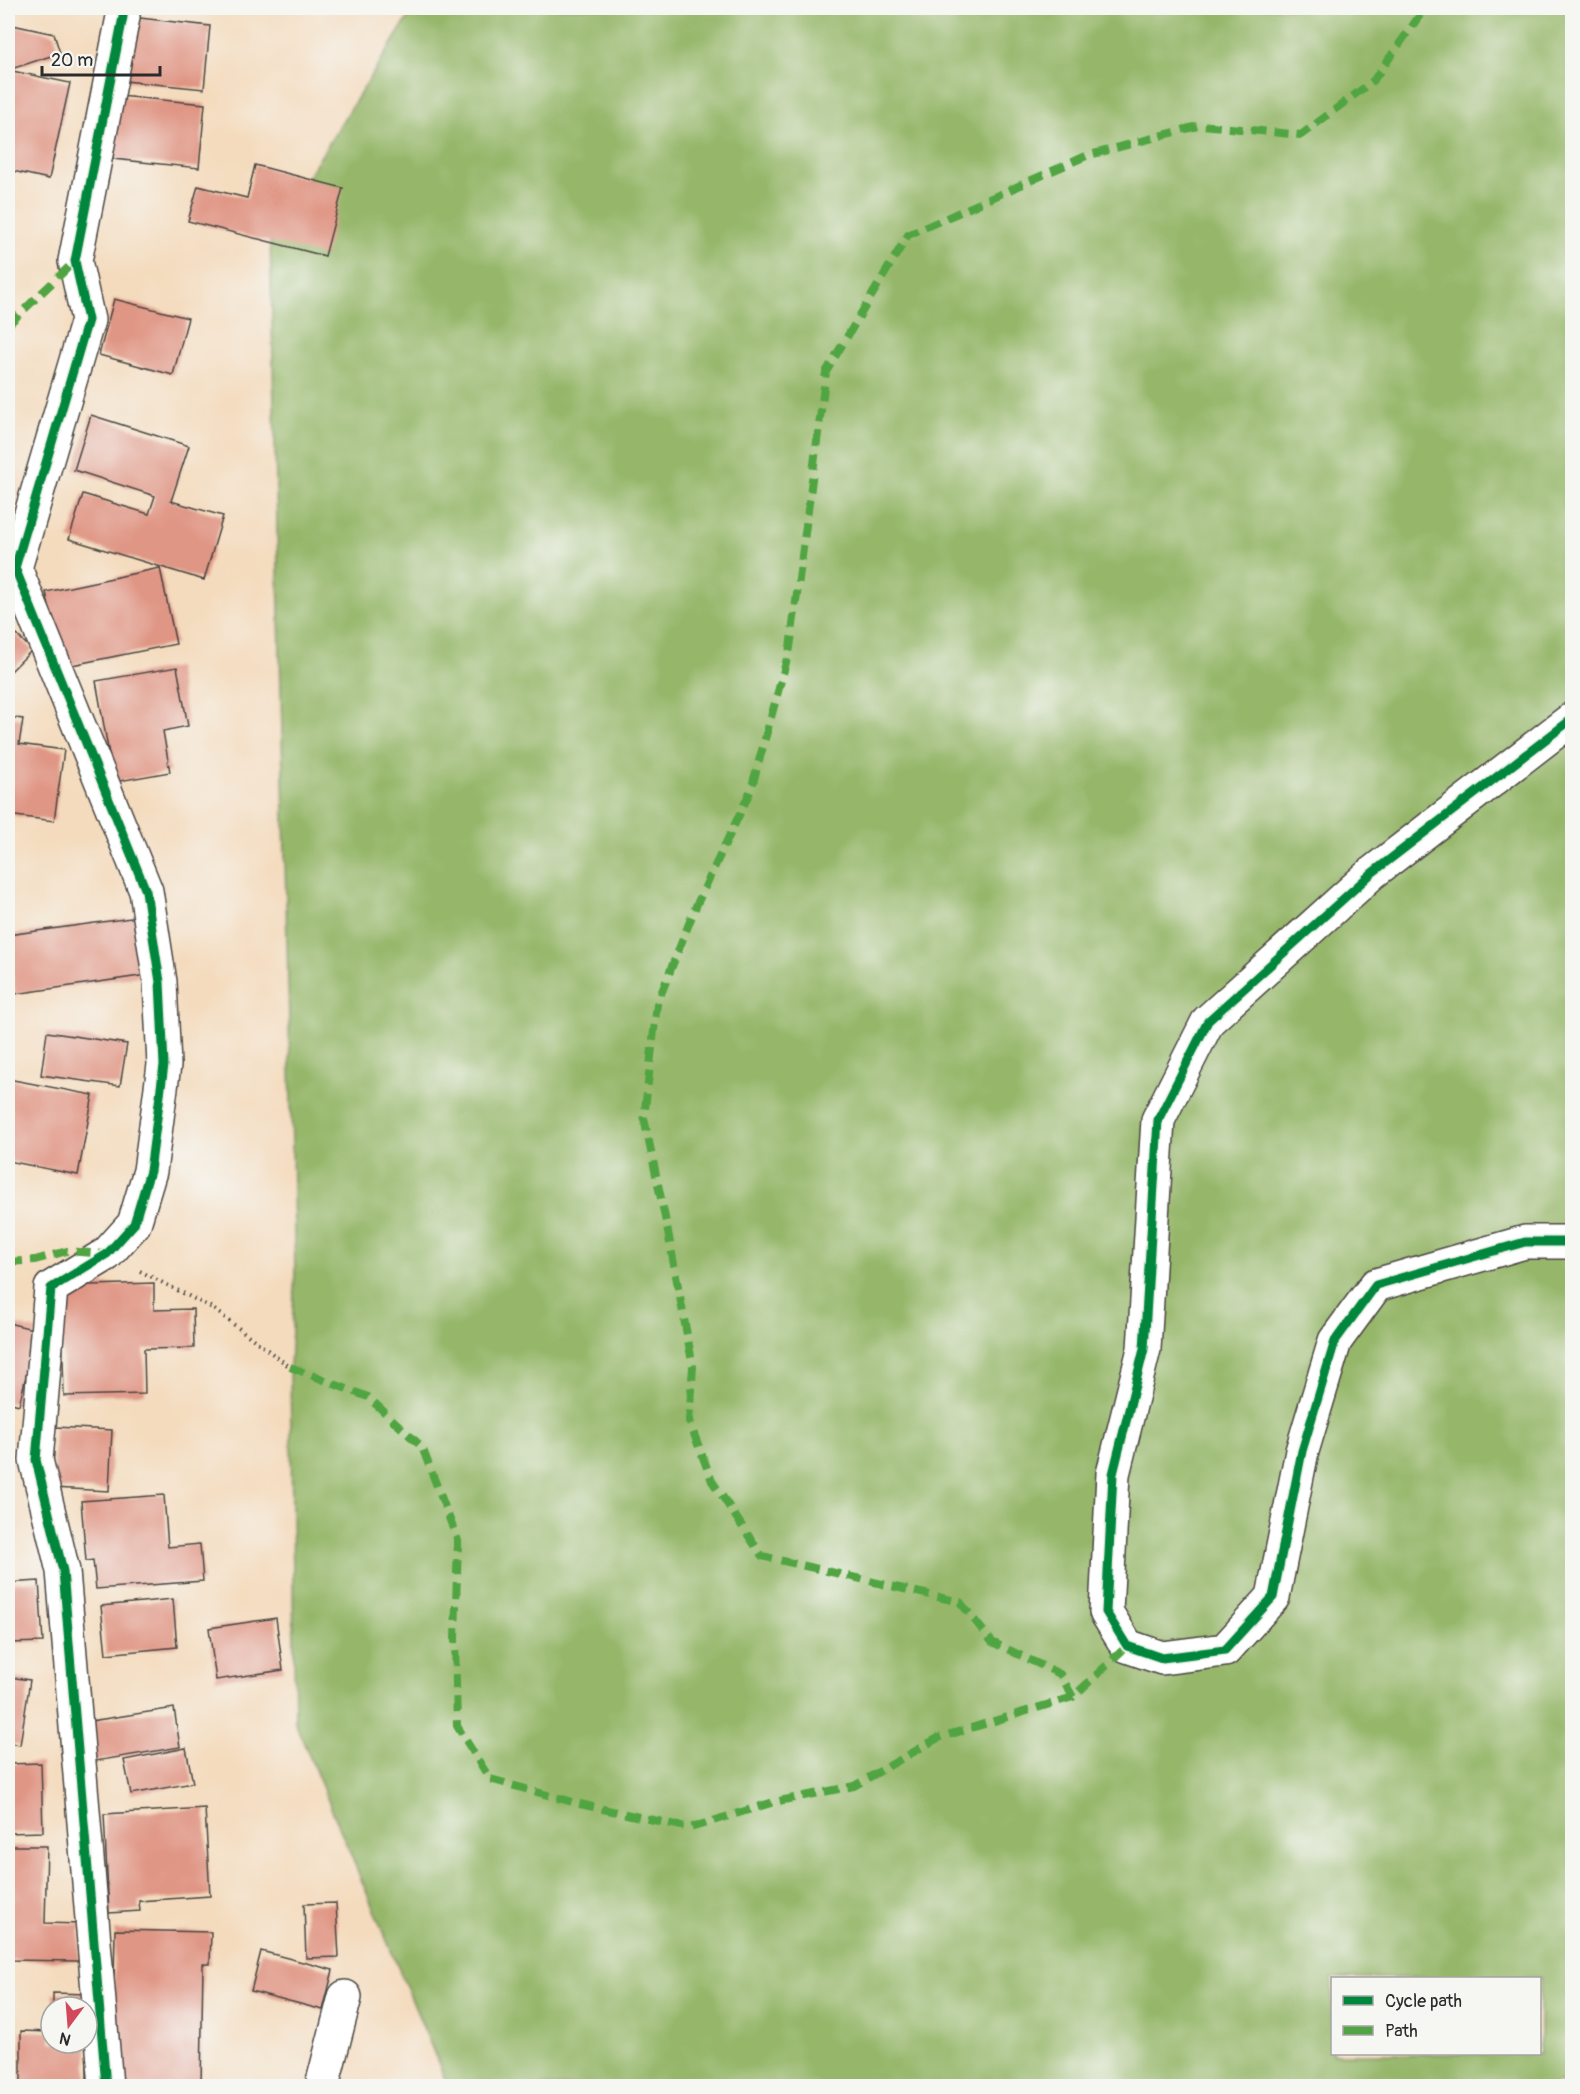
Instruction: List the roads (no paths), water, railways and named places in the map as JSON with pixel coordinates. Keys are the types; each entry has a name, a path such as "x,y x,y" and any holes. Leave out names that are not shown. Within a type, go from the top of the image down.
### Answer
{"street":[{"path":"106,2086 63,1571 36,1460 51,1288 108,1254 134,1224 150,1171 164,1065 160,982 146,891 15,568 88,320 75,261 123,8"},
{"path":"1572,719 1372,873 1208,1022 1158,1120 1144,1349 1113,1474 1106,1612 1127,1646 1162,1658 1225,1650 1273,1597 1302,1451 1335,1341 1376,1285 1525,1242 1572,1242"},
{"path":"322,2086 345,1997"}]}
